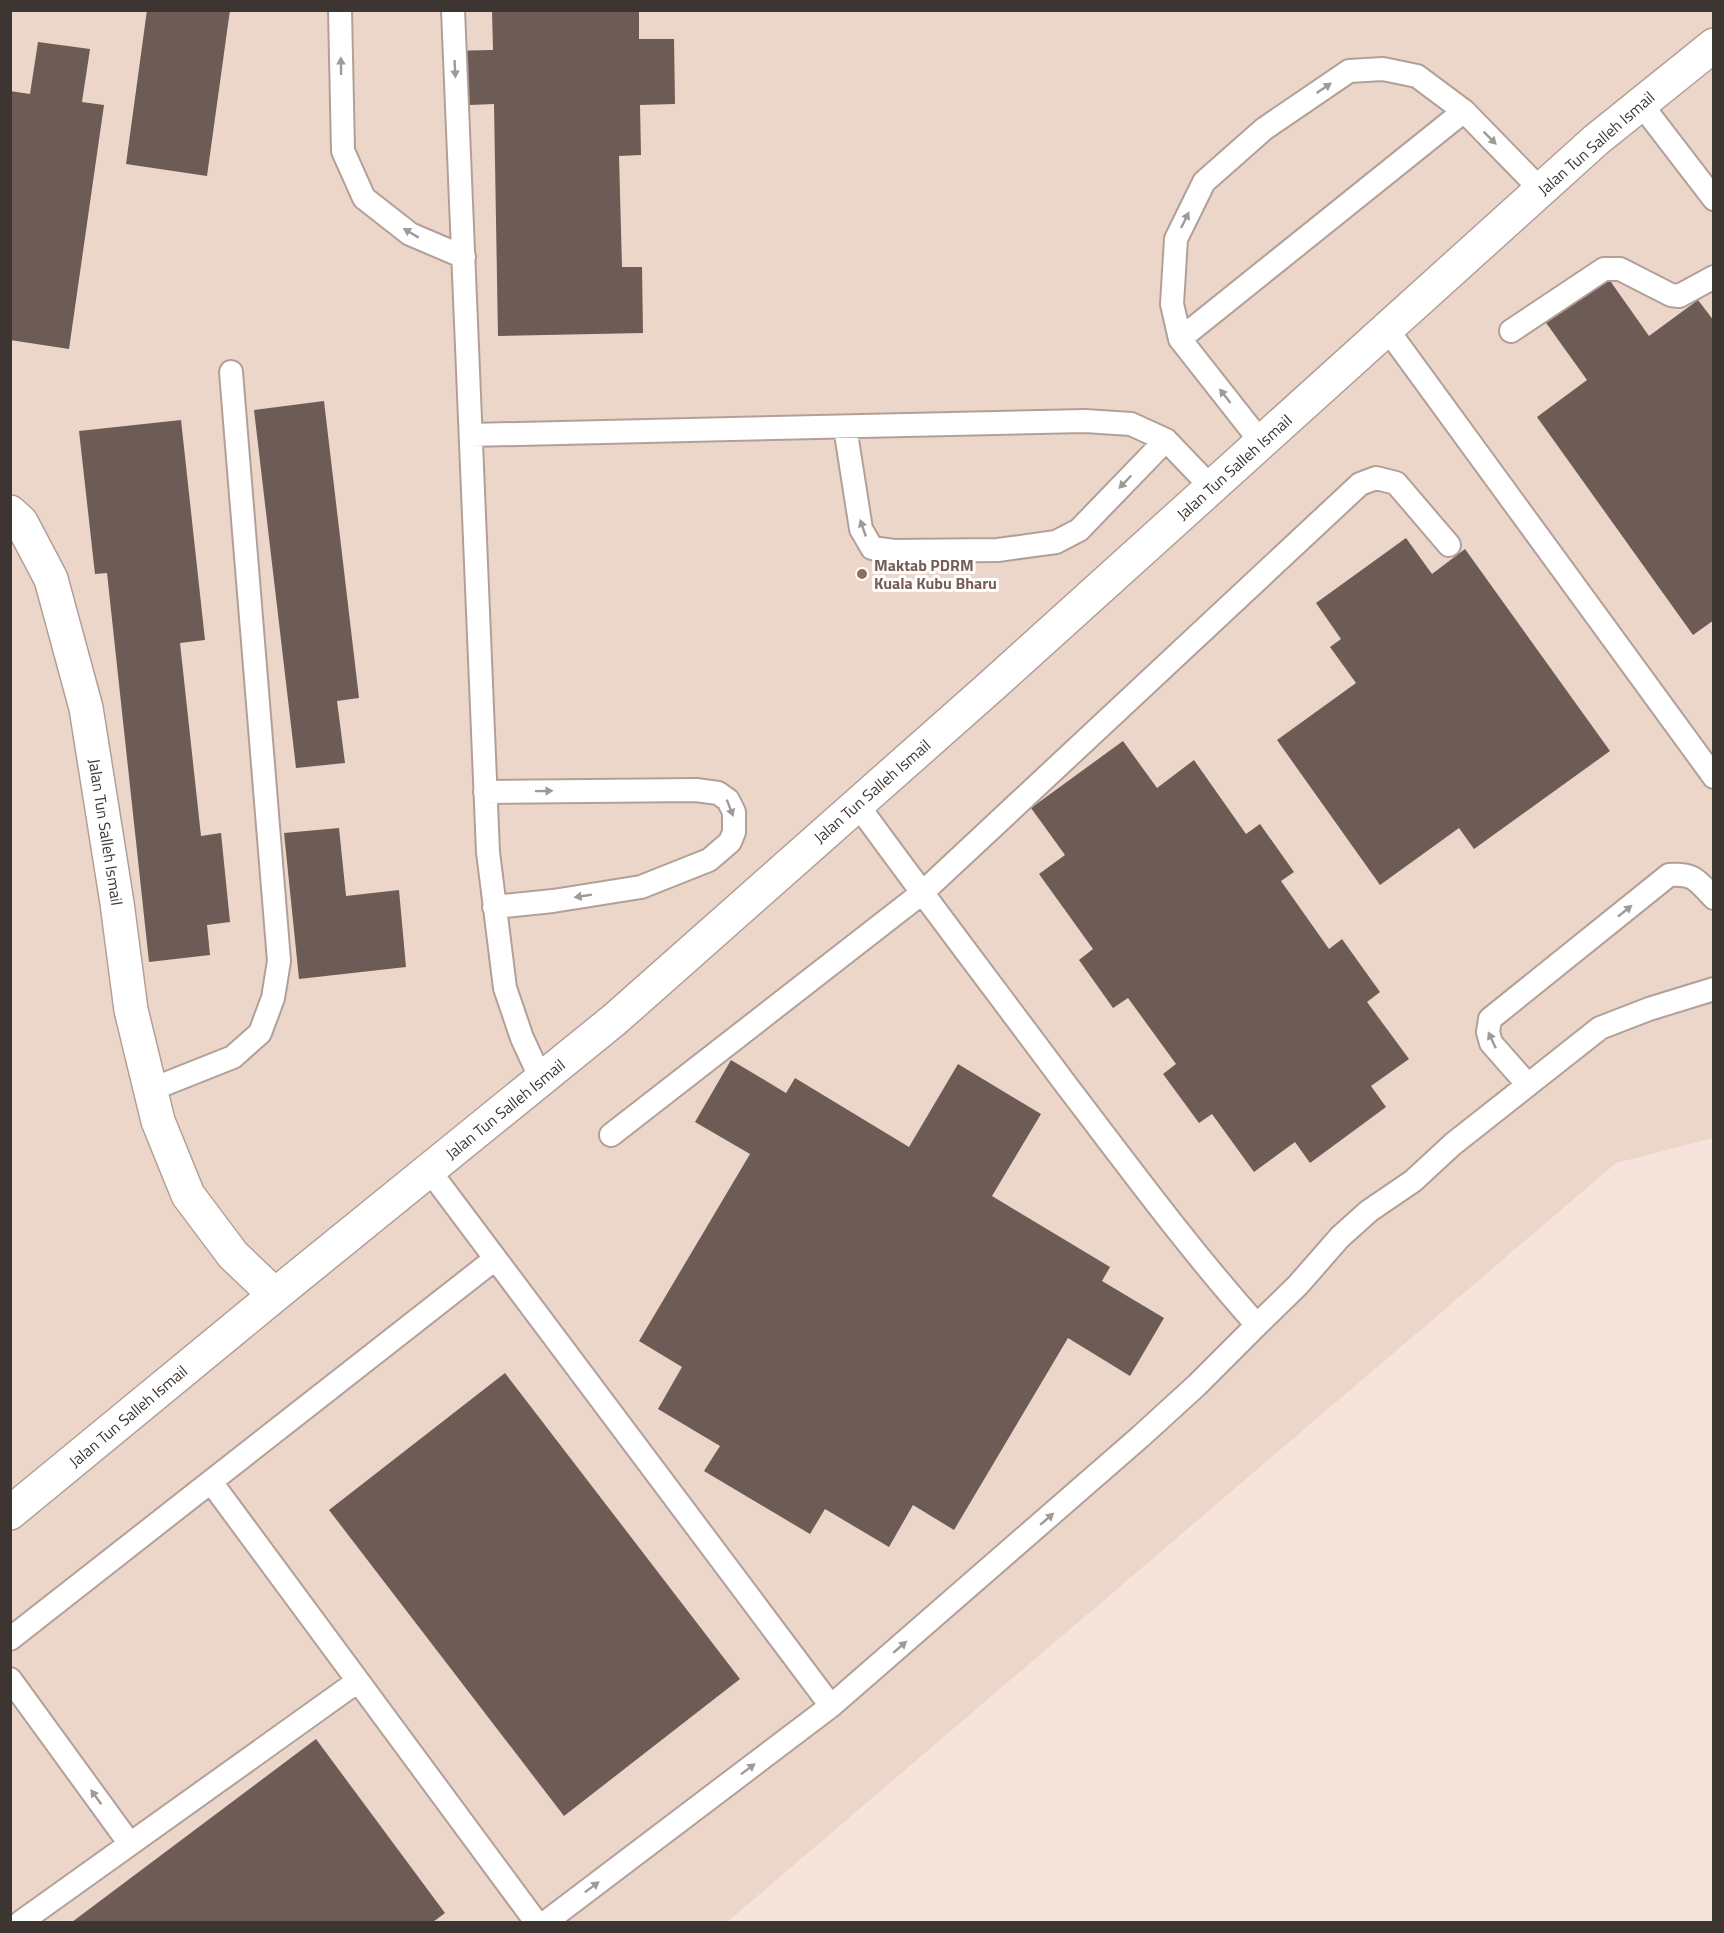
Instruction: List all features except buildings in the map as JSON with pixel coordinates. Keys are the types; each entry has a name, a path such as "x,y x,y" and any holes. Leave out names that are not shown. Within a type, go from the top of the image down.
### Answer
{"street":[{"name":"Jalan Tun Salleh Ismail","path":"10,1514 614,1020 988,689 1596,140 1713,45"},
{"name":"Jalan Tun Salleh Ismail","path":"10,512 21,522 51,579 86,708 117,903 131,1010 158,1121 189,1196 233,1255 275,1295"}],"lane":[{"path":"340,10 343,151 364,198 410,234 464,257"},
{"path":"453,10 488,852 505,988 522,1038 541,1079"},
{"path":"1261,442 1180,339 1172,304 1176,239 1204,182 1264,129 1349,71 1383,69 1417,76 1464,111 1541,190"},
{"path":"1641,104 1713,199"},
{"path":"1180,339 1464,111"},
{"path":"1511,331 1605,269 1620,269 1671,295 1679,296 1713,277"},
{"path":"1387,329 1713,777"},
{"path":"150,1090 233,1057 260,1033 273,998 279,961 231,372"},
{"path":"471,435 1085,422 1131,424 1166,440 1211,487"},
{"path":"845,427 861,529 872,548 894,551 998,549 1056,542 1079,530 1166,440"},
{"path":"611,1135 922,893 1360,484 1376,478 1396,483 1449,544"},
{"path":"485,792 696,790 718,793 728,800 734,812 734,832 730,842 709,860 641,887 553,901 494,907"},
{"path":"857,804 1151,1197 1211,1273 1257,1325"},
{"path":"1528,1085 1491,1043 1488,1032 1490,1019 1669,876 1684,874 1694,878 1713,898"},
{"path":"546,1923 831,1706 1197,1385 1298,1285 1340,1237 1369,1211 1413,1181 1453,1144 1600,1028 1649,1009 1713,989"},
{"path":"429,1170 831,1706"},
{"path":"10,1639 495,1259"},
{"path":"211,1482 536,1923"},
{"path":"10,1679 130,1844"},
{"path":"21,1923 358,1681"}],"shaded area":[{"name":"Maktab PDRM Kuala Kubu Bharu","path":"11,11 1713,11 1713,1138 1616,1163 727,1922 11,1922"}],"place":[{"name":"Maktab PDRM Kuala Kubu Bharu","path":"862,574"}]}
